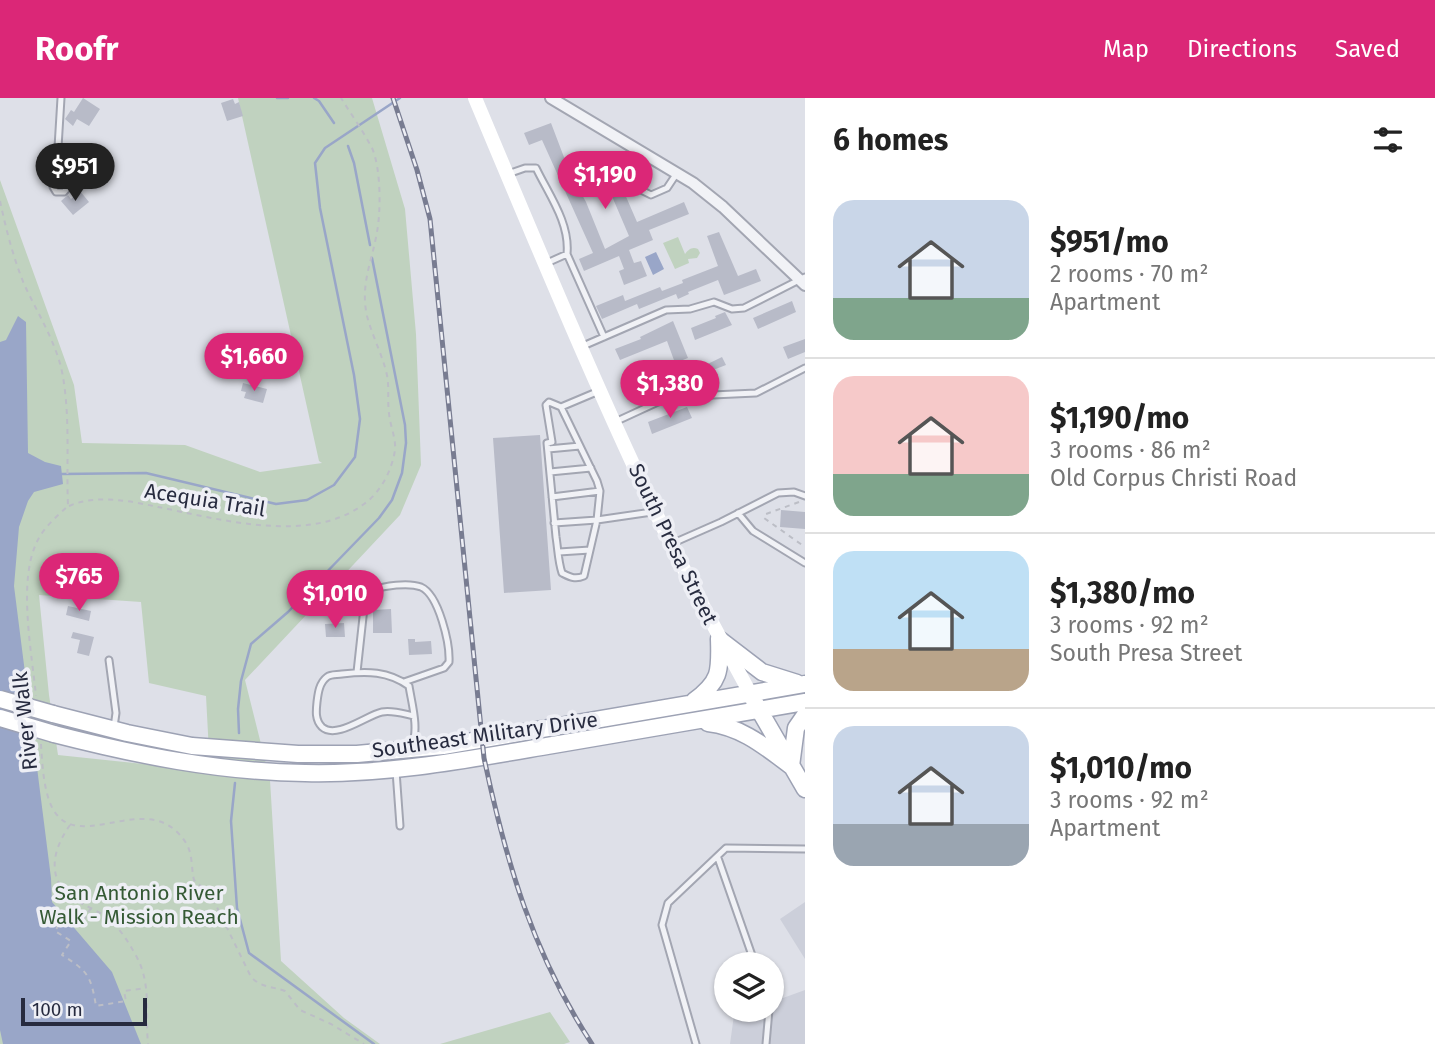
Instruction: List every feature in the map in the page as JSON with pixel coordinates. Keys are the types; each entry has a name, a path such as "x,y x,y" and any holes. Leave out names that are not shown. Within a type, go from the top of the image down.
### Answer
{"main road":[{"name":"South Presa Street","path":"475,98 599,391 655,511 719,639 805,789"},
{"path":"719,639 762,671 804,684"},
{"path":"692,703 707,692 718,676 719,639"},
{"name":"Southeast Military Drive","path":"0,699 114,730 192,746 253,752 357,754 480,740 804,684"},
{"name":"Southeast Military Drive","path":"0,718 47,734 189,764 276,772 345,772 484,758 805,702"},
{"path":"690,721 736,729 752,737 791,766 796,729 805,715"},
{"path":"404,768 410,749"}],"street":[{"path":"551,98 678,173 723,207 803,281"}],"lane":[{"path":"57,164 69,178 70,185 64,192 56,192 53,187 61,98"},
{"path":"645,153 636,166 636,177 641,190 652,195 667,188 678,173"},
{"path":"508,174 525,168 536,168 566,229 567,254 604,337"},
{"path":"544,264 567,254"},
{"path":"581,347 666,310 691,310 714,302 732,309 744,308 803,281"},
{"path":"614,422 669,397 756,393 805,368"},
{"path":"561,407 599,391"},
{"path":"549,402 561,407 580,446 600,491 597,520 584,576 575,579 562,573 554,523 547,443 552,442 546,405 549,402"},
{"path":"548,449 580,446"},
{"path":"550,472 591,468"},
{"path":"552,497 600,491"},
{"path":"671,544 778,493 794,492 804,499"},
{"path":"554,523 655,511"},
{"path":"738,513 753,531 805,564"},
{"path":"559,552 590,550"},
{"path":"357,672 364,608 372,590 380,587 419,586 431,596 436,607 444,629 449,662 444,668 404,682"},
{"path":"109,660 116,713 110,748"},
{"path":"410,749 415,739 414,716 409,686 404,682 377,672 330,676 322,682 316,709 323,728 331,731 386,712 414,716"},
{"path":"400,825 404,768"},
{"path":"696,1044 662,925 668,904 726,848 805,849"},
{"path":"718,858 751,952"},
{"path":"766,1044 768,1022"}],"path":[{"name":"Acequia Trail","path":"68,506 80,501 122,501 244,524 303,524 341,519 372,499 383,483 395,450 395,438 389,416 386,372 366,310 366,270 379,217 376,161 365,136 341,98"},
{"path":"0,201 10,245 24,283 53,342 60,366 66,398 68,506"},
{"path":"804,499 766,514 764,518 805,547"},
{"name":"River Walk","path":"37,700 28,626 27,582 35,544 50,523 68,506"},
{"name":"River Walk","path":"47,734 49,800 58,815 70,824"},
{"path":"148,1044 149,1008 142,969 124,934 92,907 68,894 56,876 54,855 70,824 86,828 135,818 154,820 167,825 187,845 194,880 211,895 251,977 267,988 285,991 300,1010 331,1024 363,1044"},
{"path":"92,907 81,924 65,914 55,932 71,941 62,955 85,969 92,982 96,1006 126,1001 124,991 146,988"}],"shaded area":[{"path":"805,902 805,959 780,919"},
{"path":"805,990 805,1044 730,1044 733,1022 784,1022 784,998"}],"green space":[{"name":"San Antonio River Walk - Mission Reach","path":"238,98 372,98 405,209 416,334 421,465 400,515 245,680 270,780 281,961 344,1018 380,1044 0,1044 0,180 74,385 82,443 185,445 260,472 322,463 319,461","holes":["39,595 141,602 149,683 206,696 210,771 58,755"]},
{"path":"678,237 685,254 694,248 700,253 697,258 688,259 689,263 675,269 663,243"},
{"path":"550,1012 570,1042 440,1044"}],"water":[{"path":"656,252 664,269 653,275 645,257"},
{"path":"18,316 26,322 28,453 45,462 61,466 63,484 34,492 28,501 19,527 14,586 52,902 112,972 141,1044 3,1044 0,1030 0,342 6,340"}],"building":[{"path":"83,98 100,109 89,126 77,119 73,126 65,119 71,110 74,112"},
{"path":"233,99 235,104 239,102 243,116 227,121 221,103"},
{"path":"551,123 570,173 586,202 605,249 629,236 596,159 608,155 637,222 684,202 689,214 649,230 653,240 629,250 634,263 641,261 647,276 624,285 619,271 624,269 619,256 584,271 579,259 593,253 542,140 529,145 524,133"},
{"path":"80,191 89,202 73,215 61,201 68,195 71,199"},
{"path":"719,232 738,276 756,269 761,281 724,295 718,280 678,299 676,294 639,309 637,304 602,319 596,306 623,295 625,301 660,287 662,291 718,266 707,236"},
{"path":"792,301 796,312 758,329 753,318"},
{"path":"725,312 732,325 695,340 691,328"},
{"path":"673,321 688,358 675,363 667,341 620,360 615,349 641,339 640,337"},
{"path":"805,339 805,352 788,359 783,347"},
{"path":"262,348 270,348 270,360 262,360"},
{"path":"722,357 726,365 713,370 715,374 687,386 683,376"},
{"path":"669,366 674,378 635,395 630,383"},
{"path":"243,383 267,389 263,403 244,398 246,392 241,391"},
{"path":"687,407 692,418 652,434 648,422"},
{"path":"540,435 551,590 504,593 493,438"},
{"path":"781,510 805,512 805,529 780,527"},
{"path":"68,606 91,611 89,621 66,615"},
{"path":"391,609 392,633 373,633 373,610"},
{"path":"344,623 345,637 326,637 325,624"},
{"path":"73,632 94,637 89,656 77,653 80,640 71,638"},
{"path":"408,639 415,639 415,642 431,641 432,654 409,655"}],"waterway":[{"path":"277,98 288,98"},
{"path":"314,98 334,123"},
{"path":"62,474 146,473 276,504 307,500 334,485 355,457 360,419 354,375 320,208 315,163 325,148 400,98"},
{"path":"348,146 354,163 370,245"},
{"path":"239,733 241,681 251,644 288,612 379,518 392,500 402,473 406,443 405,425 372,258"},
{"path":"235,783 231,821 237,908 249,953 374,1044"}],"railway":[{"path":"393,98 430,219 484,758 502,834 524,906 553,976 592,1044"}]}
